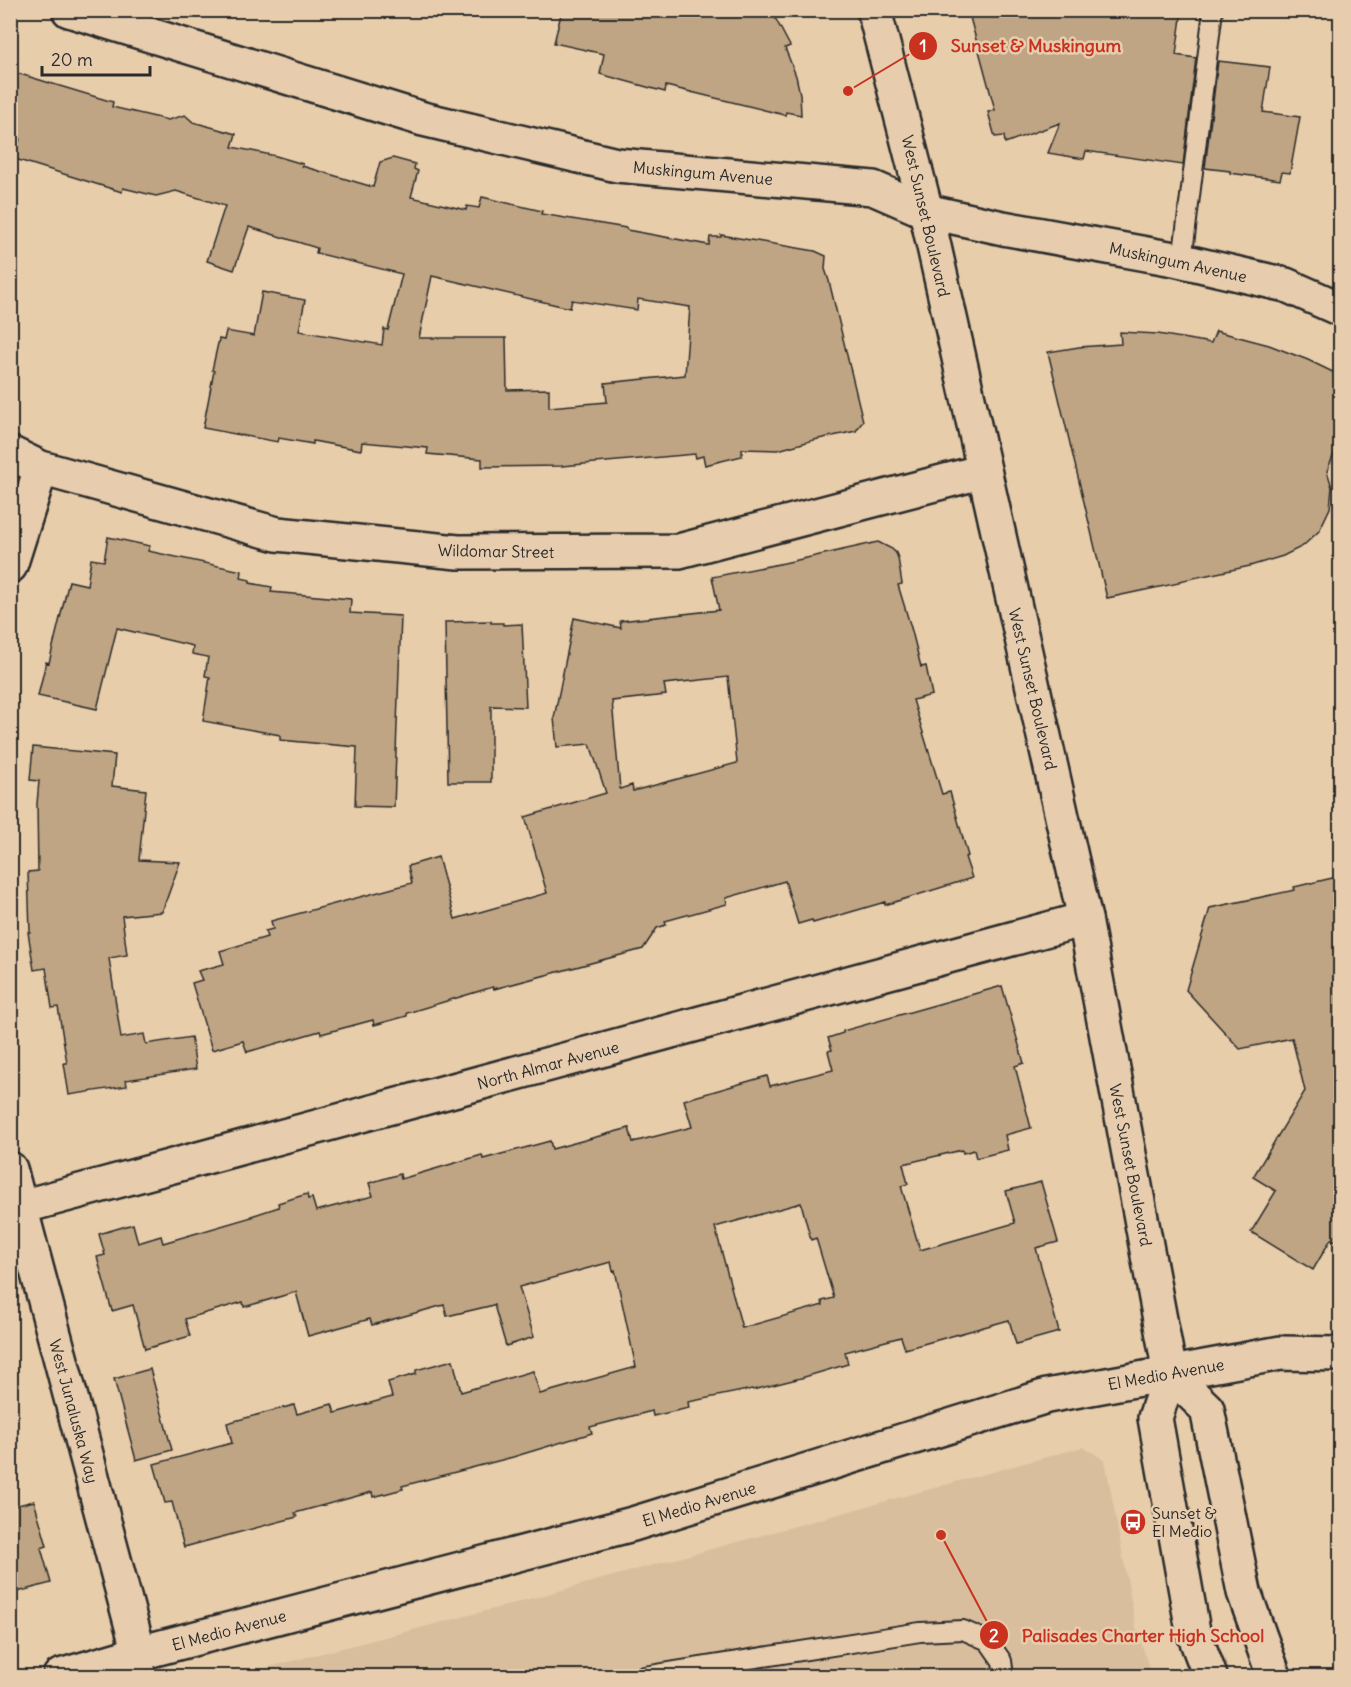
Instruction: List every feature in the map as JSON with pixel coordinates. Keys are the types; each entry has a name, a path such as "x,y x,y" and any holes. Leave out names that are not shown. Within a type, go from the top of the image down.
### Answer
{"street":[{"name":"Muskingum Avenue","path":"69,10 423,119 617,165 873,188 926,211 1003,228 1182,261 1286,285 1341,309"},
{"name":"West Sunset Boulevard","path":"874,10 926,211 1085,919 1170,1373 1155,1418 1193,1630 1210,1677"},
{"name":"Wildomar Street","path":"10,453 41,468 277,534 458,552 679,551 984,471"},
{"path":"10,566 41,468"},
{"name":"North Almar Avenue","path":"15,1209 1085,919"},
{"name":"West Junaluska Way","path":"10,1169 15,1209 143,1665"},
{"name":"El Medio Avenue","path":"60,1677 143,1665 633,1524 1047,1396 1281,1353 1341,1354"},
{"path":"1170,1373 1208,1409 1244,1592 1274,1677"}],"lane":[{"path":"1182,261 1213,10"},
{"path":"644,1677 920,1632 963,1630 988,1641 1002,1661 1004,1677"}],"shaded area":[{"path":"1083,1447 1105,1460 1136,1627 1152,1676 234,1676 493,1609"}],"building":[{"path":"562,10 771,10 790,46 785,48 796,76 801,115 786,112 785,115 666,86 665,92 600,74 604,54 554,43"},
{"path":"968,10 1182,10 1176,55 1196,58 1183,165 1086,151 1084,159 1048,153 1060,123 1005,143 1004,136 995,137 988,112 995,110"},
{"path":"1218,61 1270,67 1263,112 1300,117 1290,173 1282,172 1280,180 1205,168"},
{"path":"10,71 113,102 112,107 168,120 185,115 193,122 236,134 232,147 276,156 373,187 380,162 393,158 415,164 414,169 418,171 411,197 466,210 467,206 479,208 482,197 542,211 541,214 709,245 710,237 721,237 721,235 815,251 826,256 825,269 863,421 856,431 778,450 742,449 742,456 705,465 703,456 696,458 695,454 562,466 482,467 482,459 427,454 428,448 362,442 361,450 313,441 313,444 279,438 278,442 203,428 219,339 224,340 226,331 254,336 262,292 305,300 299,331 382,345 384,329 388,330 402,274 316,253 317,248 249,227 234,270 207,261 225,206 176,191 156,196 123,188 122,192 12,158 20,139 10,136","holes":["432,276 570,308 572,300 637,310 638,299 690,307 685,375 605,383 607,402 549,407 549,389 507,390 506,338 419,338"]},
{"path":"1216,331 1269,345 1341,376 1341,437 1327,471 1332,487 1330,508 1319,531 1303,546 1283,556 1250,566 1179,581 1179,583 1107,598 1048,352 1121,344 1120,332 1158,334 1211,343"},
{"path":"108,537 150,546 148,551 242,571 241,578 250,580 250,583 272,587 271,592 351,599 350,613 401,616 394,807 355,806 357,747 280,740 280,735 203,721 210,677 205,676 208,657 192,654 193,646 117,628 97,709 38,696 46,662 49,663 69,581 87,585 91,559 104,561"},
{"path":"878,542 896,553 902,584 898,585 921,667 926,666 932,695 913,700 942,794 950,792 972,878 885,905 885,902 813,923 812,920 798,924 785,881 726,898 727,904 665,921 666,925 657,928 643,949 494,989 493,987 374,1025 373,1020 321,1034 320,1031 247,1052 243,1041 212,1050 192,983 202,980 198,971 224,964 220,951 267,937 265,931 273,929 271,921 412,883 408,866 438,857 455,919 547,893 525,817 606,793 590,744 557,747 554,718 574,618 621,628 620,621 719,610 712,577","holes":["728,677 737,763 633,791 632,785 620,789 612,701 666,695 664,684"]},
{"path":"491,621 491,623 503,623 503,625 522,624 526,707 491,706 491,782 448,782 445,622"},
{"path":"33,747 115,755 112,786 146,790 139,860 180,862 162,912 122,916 127,955 109,958 121,1038 144,1034 146,1044 191,1037 196,1069 126,1080 127,1086 69,1095 64,1063 67,1063 58,1007 52,1008 46,968 34,970 28,932 30,932 28,872 38,871 39,781 30,780"},
{"path":"1341,876 1341,1244 1331,1239 1313,1270 1251,1232 1276,1191 1253,1177 1305,1091 1292,1038 1240,1049 1186,990 1210,908 1295,890 1294,887"},
{"path":"1002,986 1024,1063 1015,1066 1031,1128 1005,1135 1008,1150 976,1158 974,1150 963,1153 962,1150 903,1164 908,1184 901,1186 920,1250 1015,1223 1006,1191 1041,1182 1058,1242 1036,1248 1059,1332 1016,1344 1009,1320 905,1349 901,1337 845,1352 848,1364 801,1378 688,1402 689,1408 653,1416 652,1411 590,1427 592,1433 513,1457 402,1486 403,1489 373,1497 372,1492 295,1513 297,1517 184,1547 172,1502 165,1503 154,1464 232,1443 227,1423 294,1405 297,1414 332,1404 335,1413 392,1397 388,1382 416,1374 416,1370 453,1360 461,1392 533,1371 540,1394 636,1367 615,1270 613,1271 611,1262 519,1287 534,1337 506,1346 494,1305 447,1316 444,1305 372,1325 370,1319 308,1336 296,1292 244,1307 243,1302 185,1319 190,1336 145,1349 133,1305 112,1311 97,1257 105,1255 99,1234 133,1224 138,1243 161,1236 163,1243 252,1217 279,1207 278,1203 307,1194 308,1199 312,1198 316,1211 373,1196 369,1183 400,1174 401,1179 482,1155 483,1159 550,1141 552,1149 629,1128 633,1142 692,1127 684,1100 767,1076 770,1086 833,1070 828,1051 832,1050 828,1038 843,1033 843,1031","holes":["801,1203 811,1240 816,1238 834,1298 822,1301 823,1305 742,1328 715,1227"]},
{"path":"150,1369 172,1450 136,1460 114,1379"},
{"path":"34,1501 47,1546 41,1548 51,1583 10,1594 10,1507"}],"place":[{"name":"Sunset & Muskingum","path":"848,91"},
{"name":"Sunset & El Medio","path":"1133,1522"},
{"name":"Palisades Charter High School","path":"941,1535"}]}
